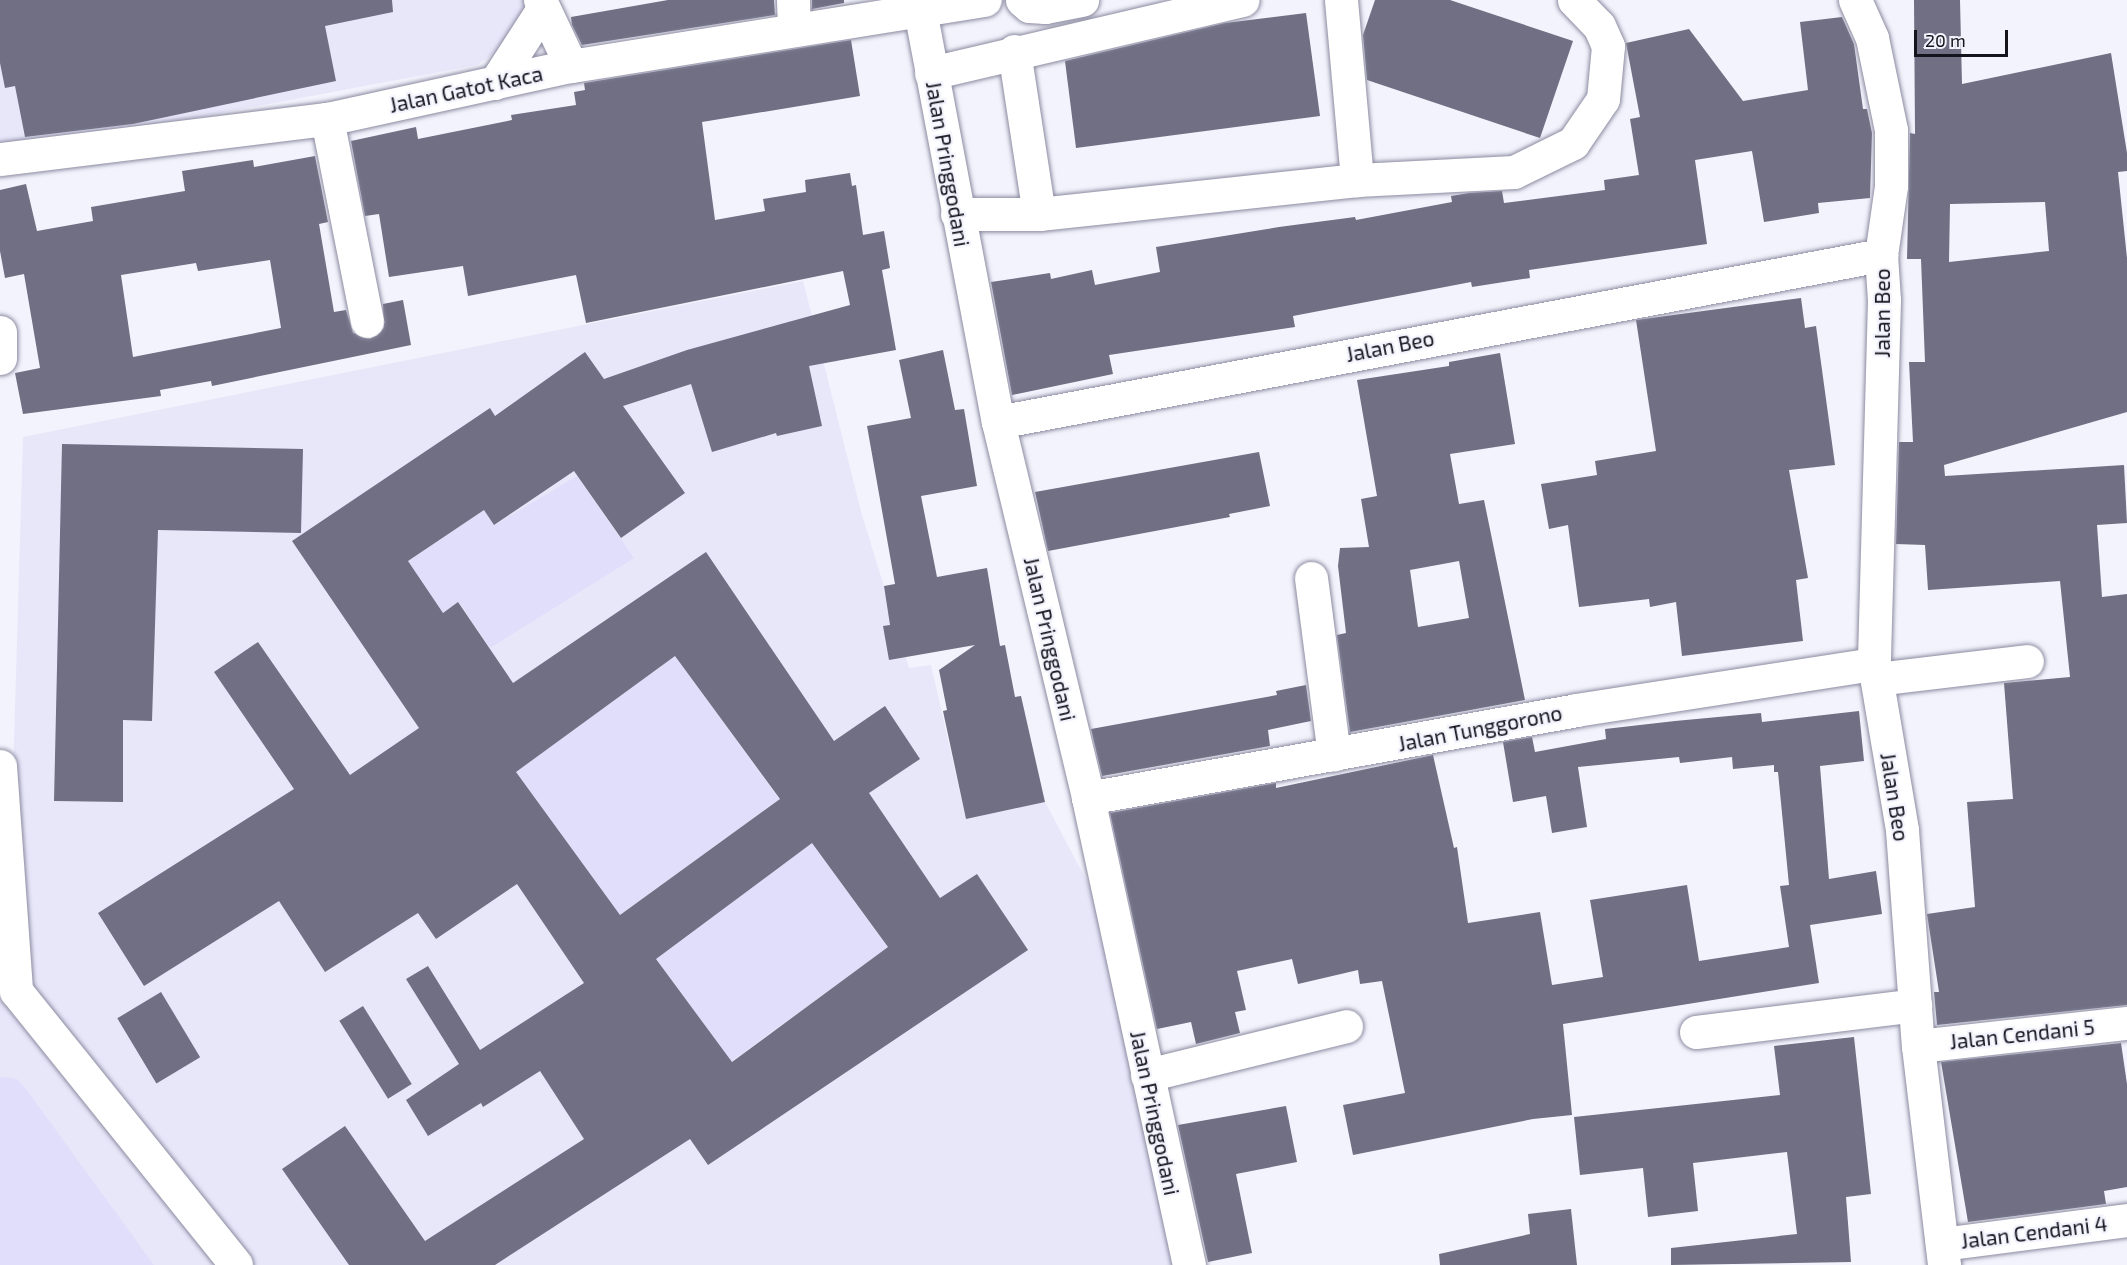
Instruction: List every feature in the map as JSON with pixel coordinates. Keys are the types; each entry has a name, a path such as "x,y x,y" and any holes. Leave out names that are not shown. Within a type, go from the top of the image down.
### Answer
{"street":[{"name":"Jalan Gatot Kaca","path":"3,162 327,120 793,15 920,10 985,0"},
{"path":"1022,0 1029,6 1046,7 1082,0"},
{"path":"931,73 1014,51 1243,0"},
{"path":"1341,0 1357,180"},
{"path":"957,213 1039,214 1357,180 1514,172 1573,143 1603,99 1608,56 1599,26 1574,0"},
{"path":"1855,0 1872,38 1891,130 1891,186 1881,255"},
{"path":"541,5 571,66"},
{"path":"495,83 541,5"},
{"name":"Jalan Pringgodani","path":"920,10 998,422 1088,798 1189,1265"},
{"path":"1014,51 1039,214"},
{"path":"327,120 367,321"},
{"name":"Jalan Beo","path":"998,422 1881,255 1884,300 1875,671 1902,830 1918,1046 1943,1254"},
{"path":"0,332 0,358"},
{"path":"1311,578 1334,755"},
{"name":"Jalan Tunggorono","path":"1088,798 1576,710 1875,671 2027,660"},
{"path":"0,766 8,993 236,1265"},
{"path":"1696,1032 1915,1005"},
{"name":"Jalan Cendani 5","path":"1918,1046 2127,1023"},
{"path":"1147,1075 1346,1026"},
{"name":"Jalan Cendani 4","path":"1943,1254 2127,1220"}],"shaded area":[{"path":"0,0 530,0 507,44 477,65 22,150 0,150"},
{"path":"803,281 862,515 909,668 931,665 966,819 1045,802 1090,887 1181,1265 0,1265 0,990 7,979 23,437"},
{"path":"577,476 634,558 490,648 459,602 443,613 408,561 484,510 495,525"},
{"path":"675,656 779,799 620,915 516,772"},
{"path":"812,843 888,947 731,1061 655,957"},
{"path":"0,1077 17,1079 26,1089 154,1265 0,1265"}],"building":[{"path":"0,0 392,0 393,12 325,26 336,81 133,124 25,137 15,86 5,88 0,63"},
{"path":"668,0 774,0 775,15 582,45 572,25 571,17"},
{"path":"812,0 844,0 844,3 812,9"},
{"path":"1375,0 1450,0 1573,41 1540,138 1367,80 1363,35"},
{"path":"1914,0 1960,0 1962,84 2111,53 2127,153 2127,171 2118,172 2127,258 2127,412 1944,465 1945,476 2124,465 2127,523 2097,525 2102,597 2127,594 2127,1005 1937,1025 1934,992 1939,992 1927,914 1975,907 1967,802 2013,799 2004,683 2070,677 2060,581 1928,590 1925,545 1896,544 1899,442 1913,442 1909,362 1925,362 1921,259 1907,259 1910,133 1915,134","holes":["2045,202 2049,251 1949,262 1950,204"]},
{"path":"1306,13 1320,116 1076,148 1065,61 1225,23"},
{"path":"1842,17 1854,44 1863,109 1867,109 1872,133 1870,198 1818,203 1819,213 1764,222 1752,151 1695,160 1707,244 1529,270 1530,278 1472,287 1471,282 1293,316 1295,327 1109,355 1113,374 1012,395 991,282 1050,273 1051,279 1092,270 1095,285 1160,272 1156,247 1279,227 1355,217 1356,220 1452,202 1451,196 1469,193 1502,191 1504,203 1605,190 1604,180 1639,175 1630,119 1640,117 1626,43 1689,29 1743,101 1808,90 1800,22"},
{"path":"851,40 860,96 702,122 715,220 765,211 763,199 806,192 805,180 850,173 852,186 856,185 863,235 884,231 890,268 882,270 896,350 809,366 822,426 777,436 776,433 712,452 691,384 623,406 685,493 621,538 574,471 494,525 484,510 408,561 443,613 458,602 513,683 706,552 834,741 885,706 920,759 869,793 940,898 977,874 1028,950 708,1165 690,1139 495,1265 349,1265 282,1169 345,1126 425,1241 584,1139 540,1071 483,1107 481,1103 428,1136 406,1100 459,1064 406,979 428,966 480,1050 584,983 517,884 436,939 418,913 325,972 279,901 144,986 98,913 294,789 214,672 258,642 350,775 419,728 292,541 490,408 495,416 585,352 604,379 687,350 850,305 843,271 586,323 576,275 468,296 463,266 389,277 379,214 365,216 351,141 416,127 418,139 512,120 511,115 576,105 574,92 585,90 584,83","holes":["675,656 780,799 620,915 516,772","812,843 888,947 732,1062 656,959"]},
{"path":"315,156 328,222 319,224 334,312 346,310 353,333 370,339 384,328 383,304 403,300 411,345 212,386 211,381 160,390 161,396 23,414 15,373 40,368 24,274 5,278 0,251 0,190 26,184 37,231 93,221 91,207 185,191 182,171 253,160 254,167","holes":["270,260 281,328 133,357 121,275 196,263 198,271"]},
{"path":"1801,298 1805,328 1816,326 1835,465 1789,470 1808,578 1796,580 1803,641 1682,656 1676,602 1650,607 1649,599 1579,607 1568,525 1549,529 1541,484 1597,475 1595,461 1656,451 1636,320"},
{"path":"943,350 955,410 964,409 977,486 921,496 937,577 987,568 1000,646 1005,645 1015,697 1021,696 1045,802 966,819 943,711 947,710 939,670 975,645 889,660 883,626 890,625 884,586 895,584 867,426 911,418 899,360"},
{"path":"1500,353 1515,444 1450,454 1459,504 1484,500 1525,700 1350,732 1337,635 1346,633 1338,566 1340,548 1369,547 1361,499 1377,496 1357,380 1449,366 1449,362","holes":["1459,561 1469,618 1418,627 1410,570"]},
{"path":"62,444 303,449 301,533 158,530 152,721 123,720 123,802 54,801"},
{"path":"1259,452 1270,506 1229,514 1230,517 1048,551 1035,492"},
{"path":"1306,685 1311,721 1268,730 1270,746 1102,776 1091,729 1277,695 1276,691"},
{"path":"1859,711 1864,761 1820,766 1829,879 1876,871 1882,914 1810,925 1819,983 1563,1024 1572,1115 1533,1119 1353,1155 1343,1105 1405,1093 1382,981 1360,984 1358,970 1298,984 1292,959 1237,971 1246,1010 1235,1012 1240,1033 1196,1044 1191,1022 1157,1029 1110,813 1276,783 1276,788 1433,755 1454,848 1457,847 1468,923 1540,912 1552,985 1603,977 1590,900 1687,885 1699,961 1789,947 1780,886 1789,885 1778,772 1774,772 1774,765 1733,769 1732,757 1680,763 1679,757 1578,767 1587,827 1552,833 1546,796 1513,802 1503,742 1532,737 1535,752 1606,739 1605,729 1761,713 1762,722"},
{"path":"161,992 200,1057 156,1083 117,1018"},
{"path":"363,1006 412,1084 388,1099 339,1021"},
{"path":"1854,1037 1871,1194 1846,1197 1851,1262 1671,1265 1671,1248 1797,1234 1787,1152 1693,1163 1698,1211 1648,1217 1643,1168 1580,1175 1574,1117 1780,1095 1774,1046"},
{"path":"2121,1043 2127,1084 2127,1187 2104,1191 2106,1204 1968,1222 1941,1062"},
{"path":"1286,1106 1297,1162 1236,1174 1252,1253 1208,1262 1178,1125"},
{"path":"1571,1209 1577,1265 1440,1265 1439,1254 1530,1234 1528,1214"}]}
